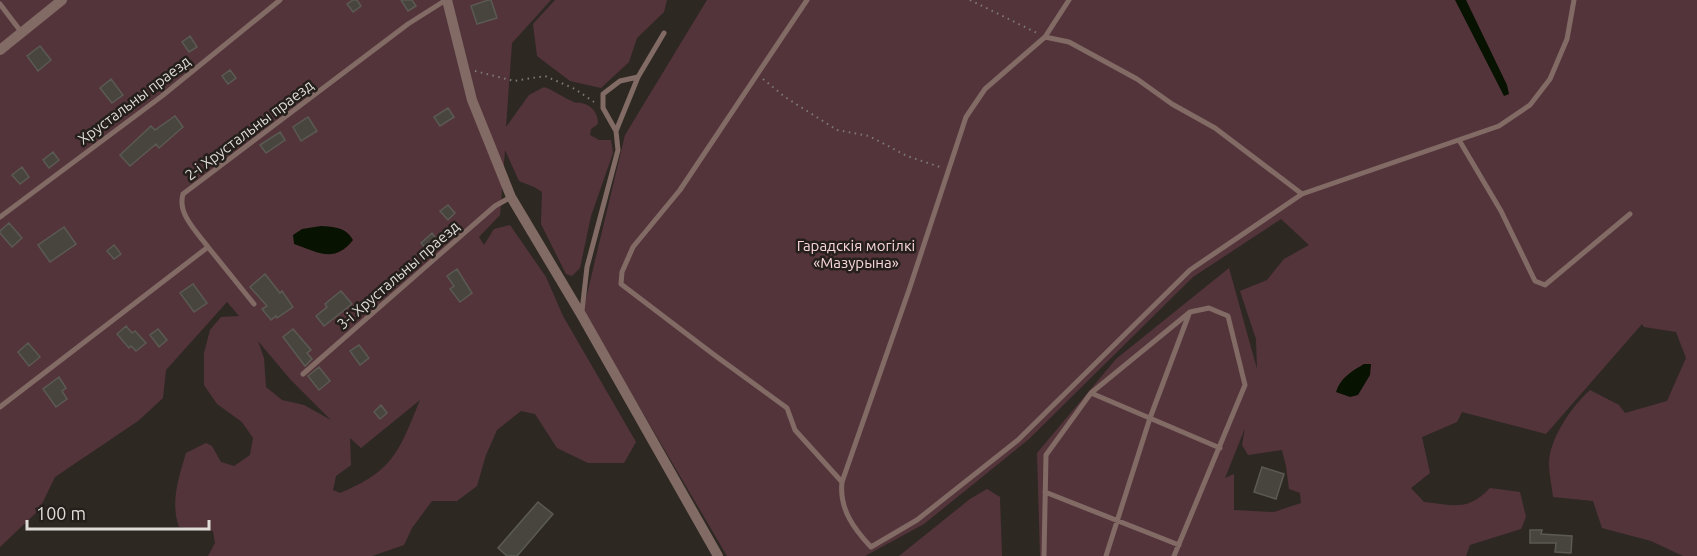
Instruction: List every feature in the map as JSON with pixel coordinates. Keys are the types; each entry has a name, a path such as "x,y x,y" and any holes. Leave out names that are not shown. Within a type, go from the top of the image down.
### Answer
{"street":[{"path":"0,50 62,0"},
{"path":"446,0 472,100 511,197 582,316 718,556"}],"lane":[{"name":"Хрустальны праезд","path":"0,217 162,96 280,0"},
{"name":"2-і Хрустальны праезд","path":"208,247 184,213 180,204 183,195 408,24 446,0"},
{"path":"807,0 680,190 633,247 622,272 621,284 787,408 795,430 842,482"},
{"path":"1069,0 1045,37 985,89 966,117 842,482 841,496 854,529 872,547 917,520 1018,440 1190,270 1302,194 1499,126 1530,105 1550,79 1568,39 1574,0"},
{"path":"0,4 22,33"},
{"path":"616,131 638,77 664,33"},
{"path":"1045,37 1069,42 1137,79 1172,104 1215,128 1302,194"},
{"path":"582,316 587,267 618,150 616,131 603,108 603,94 620,81 638,77"},
{"path":"1459,140 1501,212 1535,281 1545,285 1630,214"},
{"name":"3-і Хрустальны праезд","path":"303,374 495,206 511,197"},
{"path":"0,407 208,247 254,303"},
{"path":"1044,556 1046,455 1091,393 1190,312 1209,308 1228,316 1245,385 1174,556"},
{"path":"1106,556 1150,418 1190,312"},
{"path":"1091,393 1220,448"},
{"path":"1045,492 1179,545"}],"path":[{"path":"970,0 1045,37"},
{"path":"465,70 514,81 545,76 575,89 603,108"},
{"path":"758,74 785,98 837,130 868,136 907,156 949,170"}],"green space":[{"path":"0,0 551,0 512,43 506,127 529,95 544,87 575,103 585,104 592,108 596,113 598,124 591,129 590,135 599,140 611,140 613,153 591,216 580,268 572,276 566,274 541,224 542,192 519,181 505,150 500,215 479,237 484,245 494,229 510,225 546,277 563,316 636,442 624,463 588,463 557,448 535,414 521,411 497,430 486,455 477,486 457,501 432,501 412,528 404,545 372,556 208,556 215,543 213,531 179,527 175,499 186,453 206,443 212,446 221,462 234,466 250,455 253,438 242,422 217,404 204,385 204,353 210,330 221,317 239,316 227,302 166,370 163,398 138,421 55,477 39,510 0,547","holes":["258,341 290,379 331,420 304,405 282,400 266,387 264,358","420,400 400,446 384,467 358,485 340,493 333,490 336,476 351,465 350,438 361,448"]},
{"path":"555,0 667,0 664,12 637,38 629,62 601,88 570,81 537,56 533,24"},
{"name":"Гарадскія могілкі «Мазурына»","path":"707,0 1697,0 1697,556 1683,556 1651,541 1602,528 1593,501 1553,497 1549,464 1553,444 1569,414 1590,390 1619,405 1625,413 1667,401 1686,358 1676,332 1644,327 1642,324 1546,434 1462,412 1457,422 1422,437 1430,473 1411,488 1424,502 1467,504 1482,496 1490,488 1520,492 1526,517 1521,529 1470,545 1466,556 1040,556 1037,453 1116,359 1229,268 1257,369 1256,339 1240,291 1267,280 1284,259 1309,245 1281,219 1193,277 1029,439 924,524 865,556 727,556 583,311 625,135","holes":["1245,428 1242,445 1248,455 1282,450 1289,489 1300,493 1301,503 1274,512 1234,510 1234,474 1225,478"]},
{"path":"987,489 1000,497 1002,556 899,556 970,499"}],"shaded area":[{"path":"1455,0 1466,0 1507,85 1509,94 1504,96"},
{"path":"321,226 343,230 353,240 339,252 332,254 318,253 294,244 293,235 302,229"},
{"path":"1364,364 1371,364 1370,375 1358,395 1350,397 1336,392 1343,379"}],"building":[{"path":"357,0 361,6 353,12 347,4"},
{"path":"401,0 412,0 416,6 408,11"},
{"path":"491,0 497,18 477,24 471,6"},
{"path":"190,36 197,47 189,52 182,42"},
{"path":"40,46 51,60 38,71 27,56"},
{"path":"230,70 236,78 228,84 222,76"},
{"path":"111,79 123,95 112,103 100,88"},
{"path":"448,108 454,117 440,126 434,117"},
{"path":"175,116 183,127 159,148 156,144 130,166 120,155 151,126 155,130"},
{"path":"308,117 317,131 301,141 293,127"},
{"path":"280,132 285,140 266,153 260,145"},
{"path":"53,152 59,160 49,168 43,160"},
{"path":"22,167 29,177 20,184 12,175"},
{"path":"448,205 455,213 448,220 440,211"},
{"path":"9,223 22,238 12,247 0,233"},
{"path":"64,227 76,244 50,262 38,245"},
{"path":"432,233 438,241 427,250 421,243"},
{"path":"114,245 121,254 114,259 107,251"},
{"path":"457,269 472,293 460,302 450,289 454,286 447,276"},
{"path":"265,274 280,293 282,291 293,307 271,320 262,309 267,306 250,287"},
{"path":"193,284 207,303 194,312 180,293"},
{"path":"341,291 352,304 324,326 316,316 327,307 325,304"},
{"path":"126,326 132,333 135,331 146,343 136,351 131,346 129,348 117,334"},
{"path":"158,329 167,340 159,347 150,335"},
{"path":"293,329 311,350 307,353 312,359 305,366 283,337"},
{"path":"28,343 40,357 29,366 18,352"},
{"path":"359,345 369,358 360,365 350,351"},
{"path":"319,367 330,381 319,390 308,376"},
{"path":"59,377 66,388 62,391 67,399 56,407 43,389"},
{"path":"381,405 387,413 380,419 374,412"},
{"path":"1262,467 1284,474 1276,499 1254,492"},
{"path":"538,502 553,514 517,556 507,556 498,548"},
{"path":"1530,530 1542,530 1541,534 1572,536 1571,553 1555,552 1556,543 1530,543"}]}
